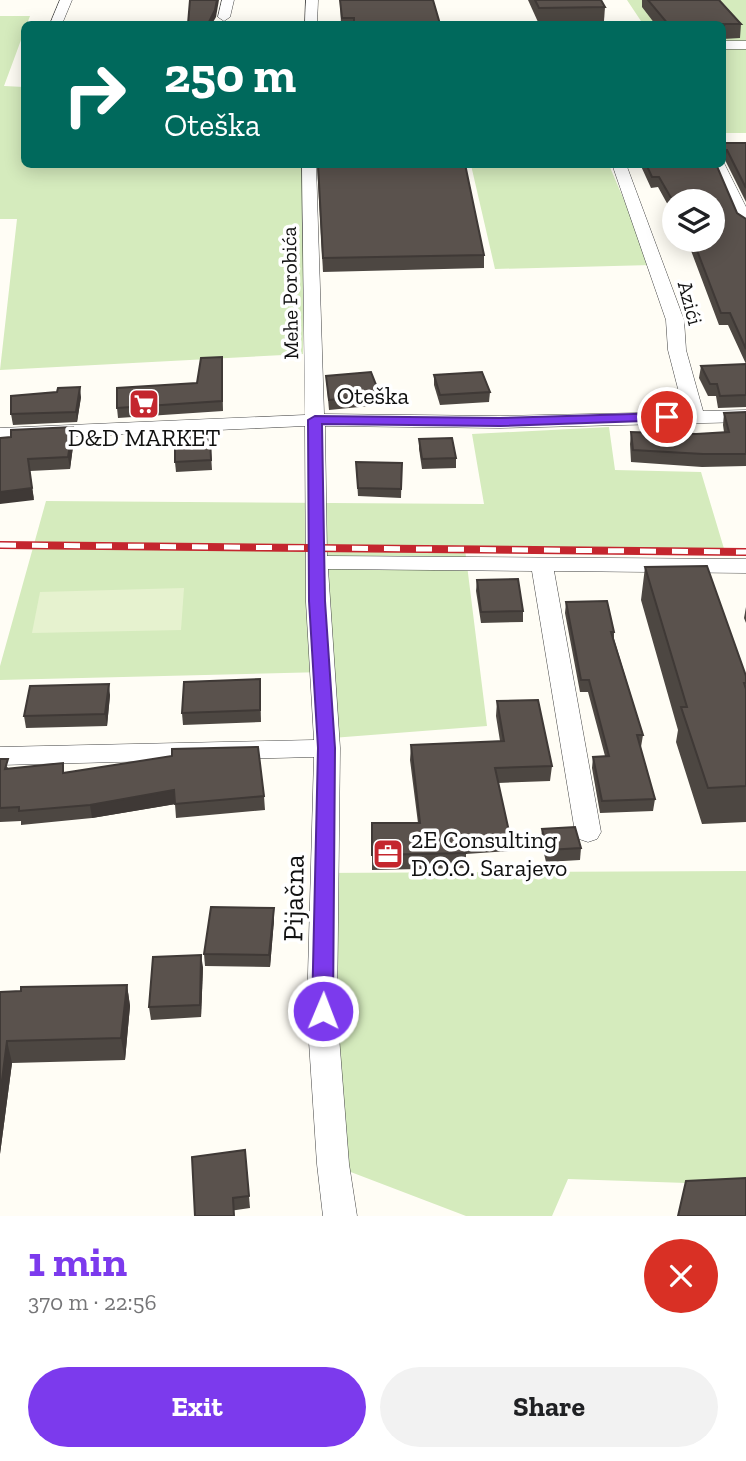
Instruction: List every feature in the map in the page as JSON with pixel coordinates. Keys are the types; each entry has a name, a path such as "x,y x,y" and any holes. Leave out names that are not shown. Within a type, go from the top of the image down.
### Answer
{"street":[{"path":"56,21 66,0"},
{"path":"224,17 228,0"},
{"path":"311,21 312,0"},
{"path":"726,45 746,45"},
{"name":"Mehe Porobića","path":"309,168 315,420"},
{"name":"Azići","path":"620,168 675,320 677,350 695,416"},
{"path":"720,168 746,223"},
{"name":"Oteška","path":"0,434 315,420 500,422 746,416"},
{"name":"Pijačna","path":"315,420 317,562 327,748 323,1011 333,1164 340,1216"},
{"path":"317,562 746,566"},
{"path":"542,564 587,832"},
{"path":"0,755 327,748"}],"green space":[{"path":"627,0 746,0 746,133 726,133 726,21 641,21"},
{"path":"0,16 30,16 28,21 21,21 21,40 4,86 21,87 21,168 305,168 303,354 0,370 17,219 0,219"},
{"path":"472,168 610,168 652,265 495,269"},
{"path":"609,427 615,470 701,472 725,552 465,549 487,726 319,739 325,672 0,680 0,666 46,501 484,504 472,434"},
{"path":"184,588 181,630 32,633 40,592"},
{"path":"746,871 746,1185 568,1179 552,1216 466,1216 335,1166 316,873"}],"building":[{"path":"190,0 217,0 210,21 188,21"},
{"path":"340,0 433,0 439,21 354,21 354,18 342,18"},
{"path":"535,0 601,0 605,7 539,8"},
{"path":"648,0 719,0 741,24 726,24 726,21 666,21"},
{"path":"726,143 746,143 746,188"},
{"path":"318,168 466,168 484,255 323,258"},
{"path":"648,168 718,168 737,213 746,219 746,349 730,313 721,313 698,252 725,252 725,189 666,189 659,177 652,177"},
{"path":"222,357 222,401 117,408 117,388 197,383 201,358"},
{"path":"746,364 746,395 720,396 717,384 710,384 701,366"},
{"path":"371,372 380,395 329,400 326,376"},
{"path":"482,372 490,392 440,395 434,375"},
{"path":"80,387 76,412 11,414 11,396"},
{"path":"746,412 746,454 633,450 631,432 729,432 724,413"},
{"path":"73,427 68,457 28,459 32,488 0,492 0,438 11,437 11,430"},
{"path":"210,436 211,460 175,462 175,438"},
{"path":"452,438 456,458 422,459 419,439"},
{"path":"356,462 402,463 401,489 358,488"},
{"path":"707,566 746,676 746,786 708,788 681,707 687,707 645,567"},
{"path":"518,579 523,611 481,612 477,580"},
{"path":"607,601 614,632 611,632 643,735 637,735 655,799 602,801 593,757 609,756 589,680 581,680 566,602"},
{"path":"260,679 260,710 182,713 184,682"},
{"path":"109,684 105,714 24,716 30,686"},
{"path":"538,700 552,766 495,768 510,836 464,840 466,853 372,855 372,823 420,823 411,745 504,741 497,701"},
{"path":"258,747 264,796 175,804 174,790 90,805 19,811 19,807 0,808 0,759 8,759 5,769 63,763 63,773 172,756 172,749"},
{"path":"575,827 581,848 547,850 542,829"},
{"path":"211,907 274,908 269,955 204,954"},
{"path":"201,955 200,1005 149,1007 153,957"},
{"path":"127,985 121,1038 7,1041 0,1096 0,992 21,991 21,987"},
{"path":"245,1150 249,1196 233,1198 234,1216 195,1216 192,1157"},
{"path":"746,1178 746,1216 678,1216 686,1181"}],"railway":[{"path":"0,545 746,552"}],"place":[{"name":"D&D MARKET","path":"144,404"},
{"name":"2E Consulting D.O.O. Sarajevo","path":"388,854"}],"route":[{"path":"323,1011 327,748 317,601 315,420 500,422 667,417"}]}
